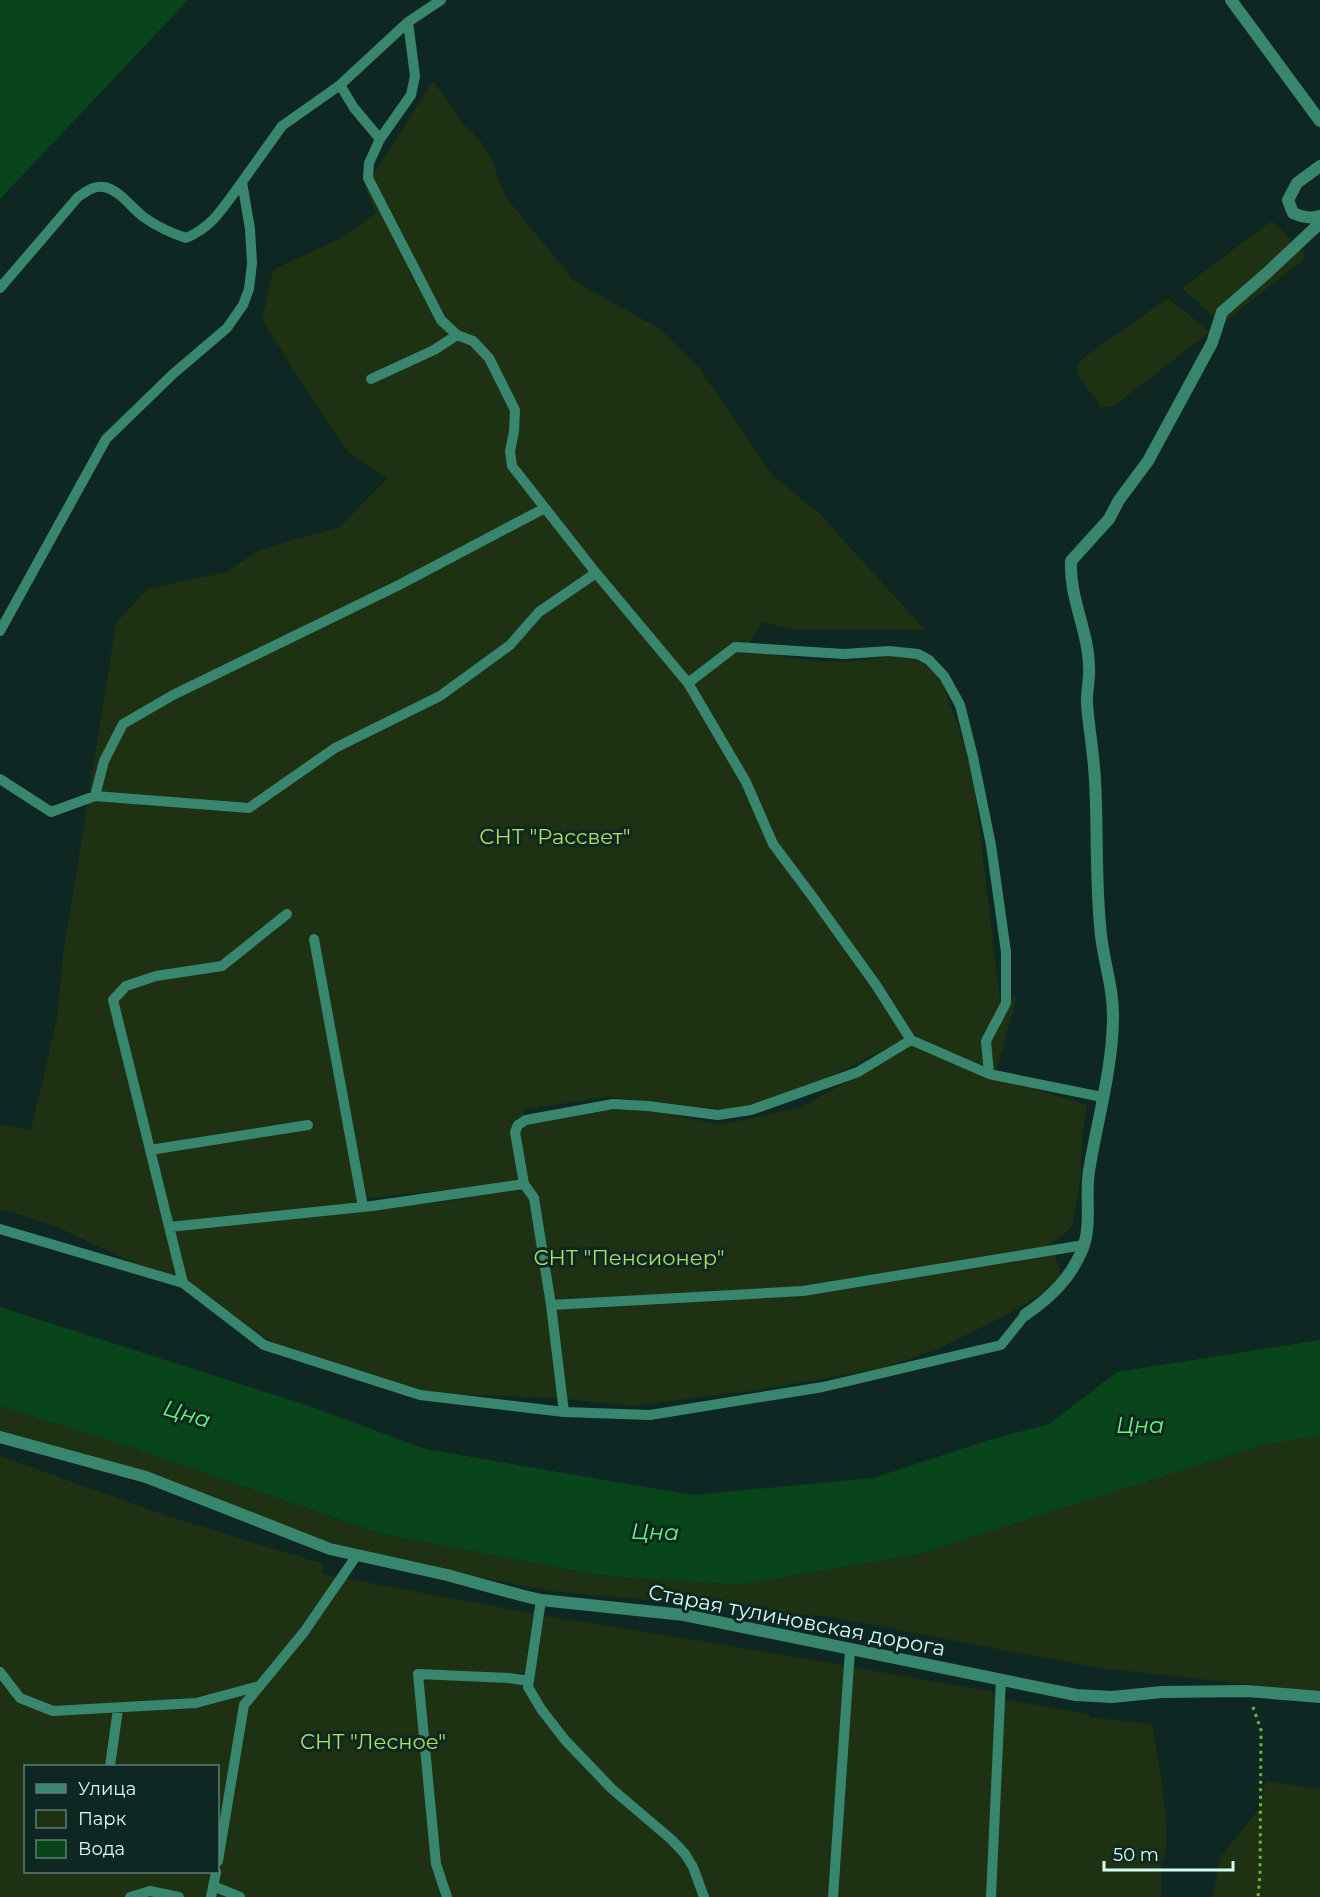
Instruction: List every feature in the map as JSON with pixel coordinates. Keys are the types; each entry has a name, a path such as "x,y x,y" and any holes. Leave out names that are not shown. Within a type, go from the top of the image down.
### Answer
{"street":[{"path":"1231,0 1320,121"},
{"path":"1320,166 1297,183 1288,200 1293,213 1302,217 1320,216"},
{"path":"1025,1315 1065,1282 1084,1245 1089,1219 1088,1176 1111,1054 1113,1017 1107,962 1101,936 1096,854 1095,781 1087,702 1089,667 1083,627 1070,574 1071,561 1109,519 1119,500 1148,461 1212,343 1222,312 1320,223"},
{"name":"Старая тулиновская дорога","path":"0,1437 146,1477 330,1549 447,1575 541,1600 684,1615 1076,1695 1112,1697 1162,1692 1247,1691 1320,1697"}],"lane":[{"path":"0,288 78,196 92,188 104,187 118,194 142,216 166,231 186,238 202,231 212,222 282,126 340,85 408,22 441,0"},
{"path":"408,22 415,76 411,95 380,139 369,163 368,178 441,320 457,335 473,341 489,358 505,388 515,410 510,451 513,466 596,573 688,683 746,782 772,844 876,985 911,1040 989,1074 1102,1097"},
{"path":"340,85 354,108 380,139"},
{"path":"0,631 106,440 173,374 227,328 243,305 249,289 252,263 250,229 242,182"},
{"path":"371,379 434,350 457,335"},
{"path":"95,796 104,761 123,724 173,695 399,585 545,508"},
{"path":"0,779 51,812 95,796 249,808 335,747 440,696 510,645 539,612 596,573"},
{"path":"688,683 735,647 844,654 890,651 918,654 929,660 944,676 960,705 973,757 991,845 1005,952 1006,1003 987,1041 989,1074"},
{"path":"183,1283 113,1000 126,986 156,976 222,966 287,914"},
{"path":"314,939 363,1207"},
{"path":"564,1413 551,1305 534,1198 524,1184 514,1132 518,1125 526,1120 613,1104 718,1114 751,1110 858,1072 911,1040"},
{"path":"150,1150 308,1125"},
{"path":"169,1227 363,1207 524,1184"},
{"path":"0,1229 183,1283 264,1345 420,1395 564,1413 650,1415 823,1387 1001,1345 1025,1315"},
{"path":"551,1305 803,1291 1084,1245"},
{"path":"219,1855 244,1705 304,1632 357,1555"},
{"path":"541,1600 528,1687 541,1709 565,1740 612,1789 672,1840 685,1854 704,1897"},
{"path":"833,1897 850,1650"},
{"path":"0,1672 20,1698 53,1712 196,1703 259,1686"},
{"path":"447,1897 436,1864 418,1674 529,1681"},
{"path":"991,1897 1001,1679"},
{"path":"110,1765 118,1709"},
{"path":"216,1873 212,1892 240,1897"},
{"path":"130,1897 150,1891 179,1897"}],"path":[{"path":"1247,1691 1261,1730 1258,1897"}],"green space":[{"name":"СНТ \"Рассвет\"","path":"433,81 464,125 479,139 490,156 505,196 574,281 660,329 699,368 773,476 818,512 925,630 796,630 762,622 745,650 806,660 847,662 895,656 916,658 930,667 941,680 973,774 1000,1000 1017,997 995,1076 1087,1105 1082,1137 1081,1177 1073,1224 1064,1235 1052,1242 1062,1281 1006,1315 938,1349 883,1368 759,1390 630,1406 569,1399 403,1392 287,1350 194,1298 192,1287 176,1283 55,1226 0,1209 0,1125 31,1130 57,1018 63,956 116,623 147,589 226,572 259,550 340,527 387,478 350,454 262,320 273,270 341,238 376,213 365,188","holes":["897,1043 908,1048 801,1107 720,1125 639,1108 604,1111 526,1126 524,1109 608,1097 731,1110 792,1093","455,1189 457,1200 360,1210 359,1199"]},
{"path":"1273,222 1304,252 1303,260 1222,324 1182,288"},
{"path":"1168,298 1210,332 1112,407 1101,407 1078,376 1077,365 1082,359"},
{"path":"0,1406 133,1448 379,1533 597,1575 737,1585 918,1554 1265,1444 1320,1436 1320,1692 1099,1668 830,1617 551,1591 380,1558 0,1438"},
{"name":"СНТ \"Лесное\"","path":"0,1456 170,1517 324,1564 322,1574 551,1617 990,1691 996,1694 997,1698 1089,1714 1089,1717 1152,1724 1166,1819 1165,1854 1161,1864 1161,1897 0,1897"},
{"path":"1266,1781 1320,1789 1320,1897 1212,1897 1221,1856 1259,1809"}],"water":[{"path":"0,0 188,0 0,199"},
{"name":"Цна","path":"0,1307 306,1405 425,1449 692,1495 873,1478 989,1440 1049,1424 1117,1372 1320,1340 1320,1436 1265,1444 918,1554 737,1585 597,1575 379,1533 133,1448 0,1406"}],"park label":[{"name":"СНТ \"Пенсионер\"","path":"629,1257"}]}
